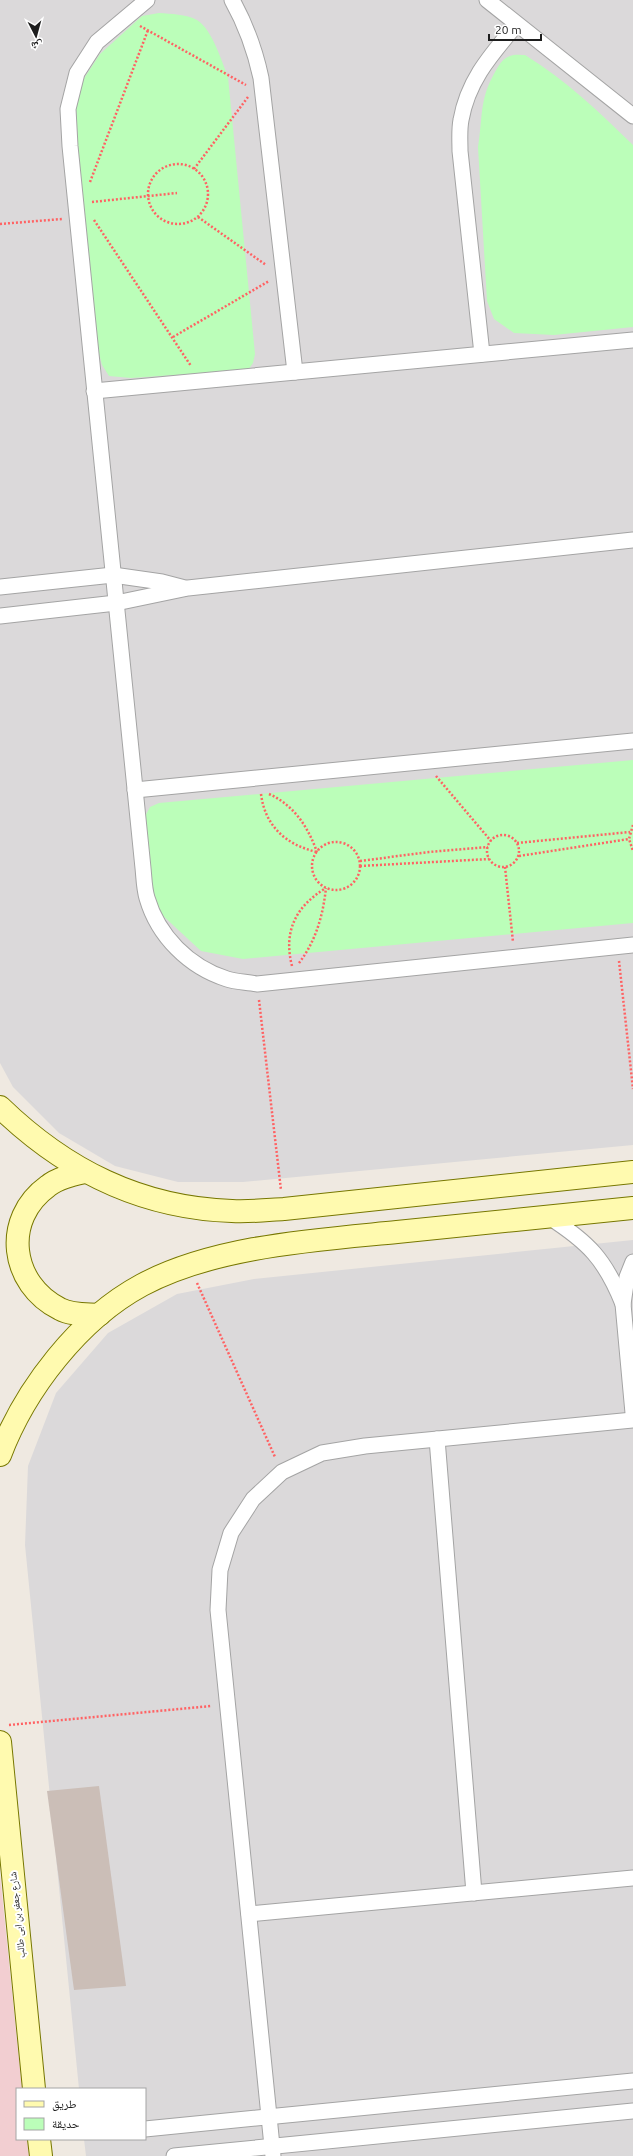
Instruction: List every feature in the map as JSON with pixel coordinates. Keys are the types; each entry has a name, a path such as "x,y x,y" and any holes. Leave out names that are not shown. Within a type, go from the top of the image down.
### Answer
{"street":[{"path":"147,0 96,42 77,73 68,109 94,391 135,790 147,897 158,925 176,949 200,968 228,979 257,984 633,945"},
{"path":"232,0 256,55 257,84 295,372"},
{"path":"487,0 516,25 633,116"},
{"path":"482,354 460,151 461,121 468,91 482,64 516,25"},
{"path":"94,391 633,340"},
{"path":"0,616 116,603 188,588 633,540"},
{"path":"0,587 113,576 162,582 188,588"},
{"path":"135,790 633,741"},
{"path":"0,1107 40,1143 85,1172 132,1193 181,1206 232,1211 284,1209 633,1172"},
{"path":"85,1172 65,1177 48,1185 34,1198 24,1214 18,1232 18,1251 22,1270 31,1286 45,1300 61,1310 79,1314 99,1315"},
{"path":"319,1205 323,1240"},
{"path":"0,1455 26,1404 57,1356 99,1315 141,1286 189,1264 255,1250 323,1240 633,1208"},
{"path":"549,1217 576,1234 596,1254 612,1278 623,1304"},
{"path":"633,1262 627,1277 623,1304 633,1412"},
{"path":"273,2151 218,1610 220,1570 232,1533 253,1499 282,1472 322,1453 365,1446 633,1420"},
{"path":"437,1439 474,1893"},
{"name":"شارع جعفر بن ابى طالب","path":"4,1734 34,2088"},
{"path":"249,1914 633,1878"},
{"path":"146,2129 633,2081"},
{"path":"174,2156 273,2151 633,2111"},
{"path":"40,2140 41,2156"}],"path":[{"path":"125,18 257,84 194,169"},
{"path":"78,208 148,30"},
{"path":"178,165 194,169 205,180 208,188 207,204 198,217 185,224 178,224 164,220 153,210 148,196 152,181 163,169 178,165"},
{"path":"0,224 78,208 148,196 177,193"},
{"path":"78,208 173,338 202,381"},
{"path":"173,338 282,276 198,217"},
{"path":"424,762 491,841"},
{"path":"261,789 274,796 296,814 305,826 317,852 288,842 277,831 265,812 261,789"},
{"path":"633,825 629,839 633,851"},
{"path":"517,844 630,832"},
{"path":"489,859 488,846 491,841 502,835 508,836 517,844 519,856"},
{"path":"360,866 489,859 498,866 505,867 511,865 519,856 629,839"},
{"path":"326,888 314,875 312,863 317,852 328,844 341,843 353,849 360,861 356,879 352,884 339,890 326,888 312,896 301,908 293,922 289,938 289,954 293,970 310,945 316,932 321,917 326,888"},
{"path":"360,861 488,846"},
{"path":"505,867 514,958"},
{"path":"618,947 633,1090"},
{"path":"257,984 284,1209"},
{"path":"189,1264 282,1472"},
{"path":"4,1734 228,1705"}],"shaded area":[{"path":"0,0 633,0 633,1145 243,1182 178,1182 115,1166 59,1133 13,1087 0,1063"},
{"path":"633,1240 633,2156 86,2156 84,2140 146,2140 146,2088 79,2088 25,1545 28,1466 56,1393 108,1333 177,1294 254,1279"},
{"path":"0,1875 22,2088 16,2088 16,2140 27,2140 29,2156 0,2156"}],"green space":[{"path":"159,13 188,17 197,20 202,24 216,46 228,77 255,354 253,363 248,370 131,378 109,376 102,365 97,346 79,161 76,109 77,89 100,54 142,16"},
{"path":"512,55 525,55 568,86 633,145 633,327 554,335 514,333 494,319 487,301 478,147 482,109 486,91 496,69 501,62"},
{"path":"633,760 633,923 243,959 201,951 160,913 149,880 143,820 150,807 159,803"}],"building":[{"path":"99,1786 126,1986 74,1990 47,1791"}]}
